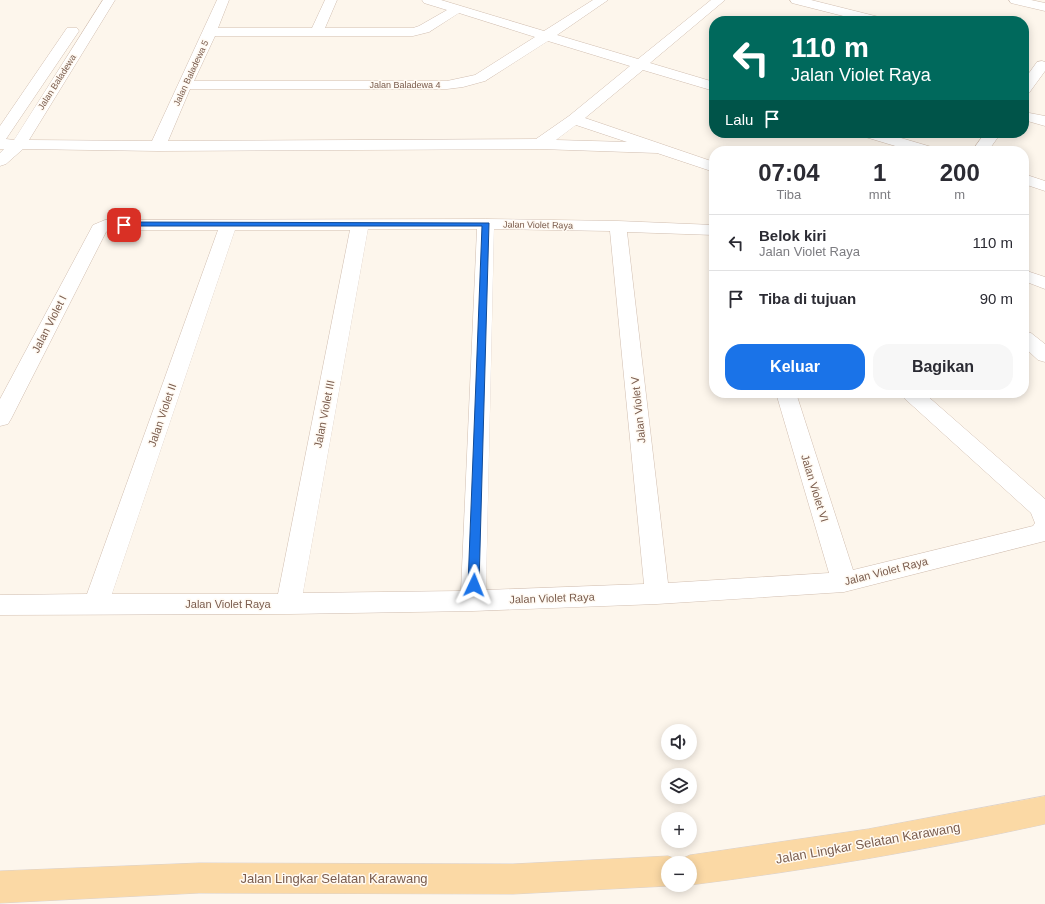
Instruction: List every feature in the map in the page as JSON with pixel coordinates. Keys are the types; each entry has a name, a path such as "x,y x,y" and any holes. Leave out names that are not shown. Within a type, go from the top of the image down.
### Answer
{"main road":[{"name":"Jalan Lingkar Selatan Karawang","path":"697,869 783,858 873,843 993,822 1045,810"},
{"name":"Jalan Lingkar Selatan Karawang","path":"0,887 199,878 513,879 661,871"}],"street":[{"name":"Jalan Baladewa","path":"0,161 18,145 109,0"},
{"name":"Jalan Baladewa 5","path":"158,146 223,0"},
{"path":"317,32 331,0"},
{"path":"428,0 709,86"},
{"name":"Jalan Baladewa 4","path":"184,85 447,85 463,83 480,78 602,0"},
{"path":"540,144 574,119 719,0"},
{"path":"796,0 849,16"},
{"path":"1015,0 1045,7"},
{"path":"210,32 413,32 424,28 457,9"},
{"name":"Jalan Baladewa","path":"0,137 80,20"},
{"path":"1029,81 1039,64"},
{"path":"1029,117 1045,121"},
{"path":"574,119 709,165"},
{"path":"884,138 912,146"},
{"path":"0,144 158,146 540,144 661,148"},
{"path":"1029,181 1045,186"},
{"name":"Jalan Violet Raya","path":"99,229 109,224 228,226 486,224 618,226 709,230"},
{"path":"473,601 486,224"},
{"name":"Jalan Violet III","path":"289,604 360,225"},
{"name":"Jalan Violet II","path":"96,605 228,226"},
{"name":"Jalan Violet V","path":"618,226 657,594"},
{"name":"Jalan Violet I","path":"0,419 99,229"},
{"path":"1029,277 1045,283"},
{"name":"Jalan Violet VI","path":"788,398 844,582"},
{"path":"917,398 1039,507 1045,517 1045,521"},
{"name":"Jalan Violet Raya","path":"0,604 289,604 473,601 657,594 844,582 1041,533 1045,526"}],"route":[{"path":"124,225 228,226 486,224 474,585"}]}
